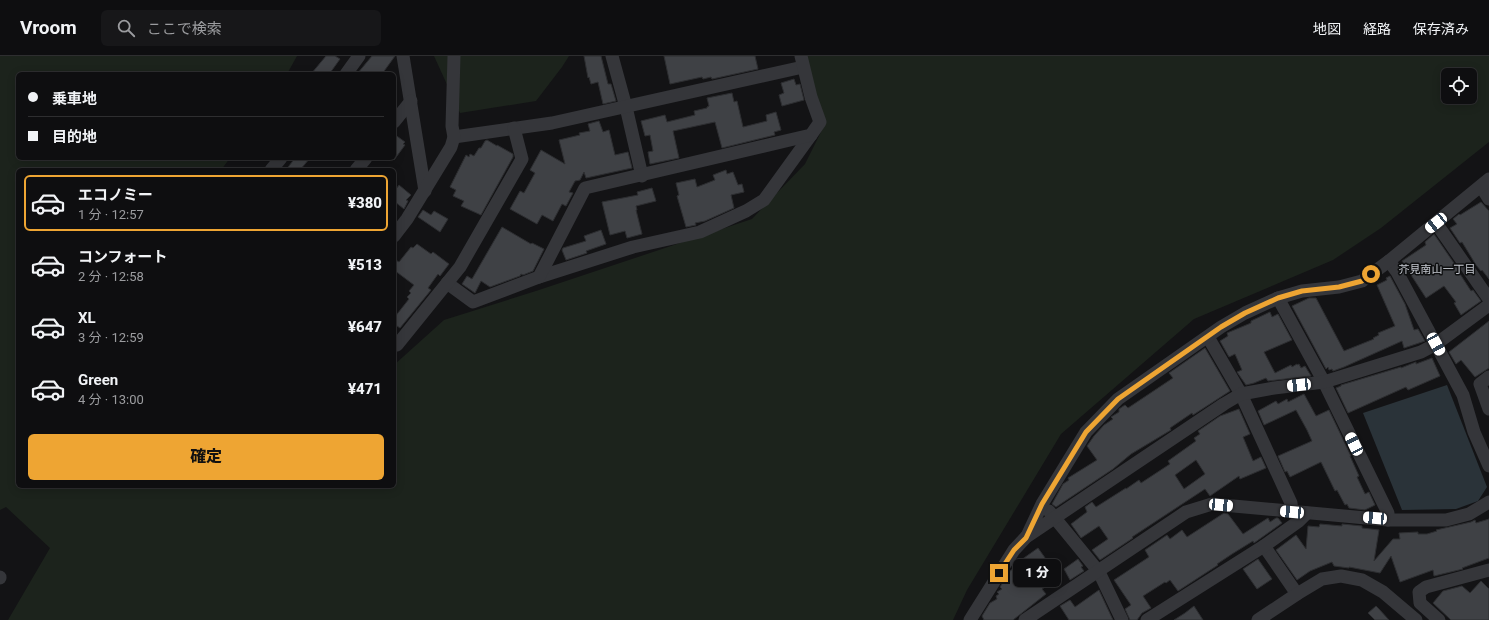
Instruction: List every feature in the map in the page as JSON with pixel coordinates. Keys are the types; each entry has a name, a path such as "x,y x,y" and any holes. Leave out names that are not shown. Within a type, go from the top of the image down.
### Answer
{"street":[{"path":"347,72 359,56"},
{"path":"403,56 425,191"},
{"path":"396,234 408,219 451,147 454,137 452,126 454,56"},
{"path":"612,56 626,107 642,176"},
{"path":"447,283 473,302 539,276 633,247 700,232 746,211 764,200 820,122 811,97 802,61 626,107 552,123 454,137"},
{"path":"396,120 411,101"},
{"path":"396,344 460,267 522,159 514,128"},
{"path":"539,276 585,188 642,176 812,135"},
{"path":"273,168 279,160"},
{"path":"358,168 364,160"},
{"path":"1026,538 1042,504 1086,432 1118,399 1221,327 1245,313 1278,298 1302,291 1339,287 1362,281 1485,183 1489,199"},
{"path":"1436,223 1489,298"},
{"path":"1389,261 1397,272 1463,395 1474,432 1489,466"},
{"path":"1278,298 1324,382 1388,513 1388,520"},
{"path":"970,620 1014,550 1026,538 1224,404 1241,394 1274,388 1324,382 1421,352 1436,344 1489,305"},
{"path":"1208,337 1241,394 1291,503 1292,512"},
{"path":"1489,377 1480,384 1489,409"},
{"path":"1025,620 1099,572 1186,512 1212,504 1388,520 1446,520 1470,514 1489,502"},
{"path":"1042,504 1099,572 1122,620"},
{"path":"1148,620 1264,546 1299,521 1307,513"},
{"path":"1264,546 1296,594"},
{"path":"1440,620 1420,603 1419,592 1426,587 1489,570"},
{"path":"1258,620 1296,594 1322,579 1341,576 1362,580 1383,592 1416,620"}],"shaded area":[{"path":"0,56 297,56 288,72 16,72 16,160 228,160 222,168 16,168 16,488 396,488 396,363 444,320 752,219 805,164 825,124 800,56 1489,56 1489,142 1381,228 1333,260 1194,319 1061,434 967,590 953,620 8,620 50,548 6,507 0,510"},
{"path":"434,56 569,56 536,101 460,113"},
{"path":"1447,385 1487,487 1478,501 1456,509 1402,510 1363,413"}],"building":[{"path":"326,56 335,56 340,59 331,72 313,72"},
{"path":"372,56 395,56 383,72 359,72"},
{"path":"584,56 601,56 608,84 611,84 616,101 603,104 598,82 591,84 589,77 588,78"},
{"path":"664,56 755,56 758,69 712,79 711,77 703,79 702,77 670,84"},
{"path":"794,79 796,85 800,84 804,100 782,106 779,95 784,93 781,83"},
{"path":"732,93 734,102 737,101 743,127 767,121 766,115 776,112 781,130 774,132 775,135 722,148 715,122 673,131 679,158 650,164 648,152 653,151 650,135 645,136 641,121 665,115 667,122 695,115 694,111 707,108 709,106 707,98"},
{"path":"599,121 603,132 609,130 615,155 628,152 632,168 586,178 584,172 580,180 575,181 569,192 573,193 566,206 562,204 553,221 542,215 537,224 510,209 520,191 524,193 535,173 530,170 541,150 565,164 559,140 590,131 588,124"},
{"path":"396,135 405,142 403,144 405,145 396,157"},
{"path":"487,140 513,154 513,157 481,215 461,206 464,201 453,196 456,190 450,187 466,155 469,157 470,154 474,156"},
{"path":"294,160 308,160 302,168 288,168"},
{"path":"726,170 727,174 733,172 738,185 742,184 744,192 731,195 734,208 705,221 695,223 696,225 686,227 677,196 679,195 676,183 695,179 697,187 715,180 713,175"},
{"path":"399,185 411,195 406,200 408,201 404,209 396,203 396,189"},
{"path":"652,188 656,201 636,206 642,234 627,238 625,231 610,235 602,202 638,195 637,192"},
{"path":"1481,202 1489,211 1489,279 1476,265 1462,242 1460,243 1450,228 1457,224 1453,219"},
{"path":"423,210 431,215 434,211 448,219 440,232 418,217"},
{"path":"502,227 531,244 532,243 544,249 533,271 523,275 521,274 520,276 490,287 481,281 475,293 462,284 467,276 472,279"},
{"path":"601,230 606,244 586,251 587,253 566,260 562,250 563,248 586,241 584,236"},
{"path":"1434,234 1461,273 1460,274 1471,291 1473,290 1481,301 1461,315 1454,303 1456,302 1444,286 1426,298 1402,261 1426,245 1425,242"},
{"path":"417,244 431,254 433,252 449,264 440,276 438,274 428,288 431,290 400,328 396,325 396,315 409,299 407,297 411,293 409,291 414,285 396,272 396,260 399,262 411,247 413,248"},
{"path":"1390,276 1405,304 1414,330 1418,329 1425,341 1404,348 1402,341 1344,367 1333,371 1332,369 1329,370 1328,367 1326,369 1292,306 1309,298 1316,298 1344,351 1374,339 1373,338 1379,335 1378,333 1395,326 1377,285 1387,280 1386,278"},
{"path":"1270,312 1272,317 1278,314 1292,340 1264,352 1275,373 1291,365 1292,367 1299,364 1301,368 1305,366 1311,376 1268,381 1266,378 1246,385 1237,372 1242,370 1235,354 1229,357 1220,341 1228,336 1227,333 1251,323 1251,321"},
{"path":"1489,321 1489,368 1475,377 1461,360 1456,364 1449,352"},
{"path":"1205,348 1230,391 1193,415 1192,413 1170,428 1171,430 1131,454 1113,469 1056,507 1052,504 1063,484 1069,480 1068,478 1097,460 1087,446 1104,425 1113,419 1111,417 1119,412 1119,409 1125,405 1128,408 1173,378 1169,373"},
{"path":"1432,358 1440,376 1408,390 1406,387 1348,413 1336,388 1341,385 1401,368 1416,362 1416,364"},
{"path":"1304,394 1316,416 1329,410 1351,456 1359,476 1357,477 1365,494 1369,492 1375,505 1365,510 1349,508 1347,504 1345,505 1337,490 1335,491 1321,462 1290,477 1287,471 1285,472 1278,456 1312,441 1296,410 1264,425 1258,411 1276,401 1278,404 1287,399 1288,402"},
{"path":"1239,409 1250,434 1243,437 1253,461 1261,457 1266,468 1240,479 1239,476 1210,496 1205,489 1100,560 1092,550 1108,539 1099,526 1081,538 1071,524 1087,512 1085,507 1092,502 1096,507 1139,480 1141,483 1170,464 1168,461 1196,441 1194,438 1200,434 1198,431 1220,416","holes":["1196,460 1205,474 1184,489 1175,475"]},
{"path":"1224,513 1228,514 1243,534 1268,518 1270,522 1278,518 1282,523 1254,543 1253,541 1232,554 1178,591 1170,580 1143,596 1151,608 1142,613 1137,620 1130,620 1125,609 1131,605 1114,580 1149,557 1145,550 1167,535 1170,539 1182,530 1187,537"},
{"path":"1489,519 1489,558 1462,568 1463,569 1434,576 1433,570 1400,582 1391,556 1380,573 1349,567 1334,566 1332,562 1310,571 1297,580 1276,550 1296,535 1306,549 1308,526 1319,527 1320,524 1342,526 1342,524 1362,526 1362,528 1379,530 1374,561 1393,539 1400,539 1399,533 1418,532 1418,534 1427,534 1437,531 1436,530 1475,520 1476,523"},
{"path":"1038,548 1048,562 1035,572 1045,587 1042,589 1046,594 1013,620 984,620 982,616 990,603 997,599 996,596 999,594 997,592 1002,589 1000,587 1010,571 1014,568 1014,565"},
{"path":"1078,559 1083,566 1081,567 1084,571 1070,580 1064,569"},
{"path":"1258,559 1272,579 1257,589 1243,569"},
{"path":"1481,581 1489,589 1489,620 1451,620 1433,603 1443,591 1462,586 1470,593"},
{"path":"1099,590 1113,620 1069,620 1060,606 1070,600 1075,607"},
{"path":"1194,606 1203,620 1174,620 1185,613"},
{"path":"1376,606 1389,620 1375,620 1368,613"}],"district":[{"name":"芥見南山一丁目","path":"1437,269"}],"route":[{"path":"999,573 1014,550 1026,538 1042,504 1086,432 1118,399 1221,327 1245,313 1278,298 1302,291 1339,287 1362,281 1371,274"}]}
